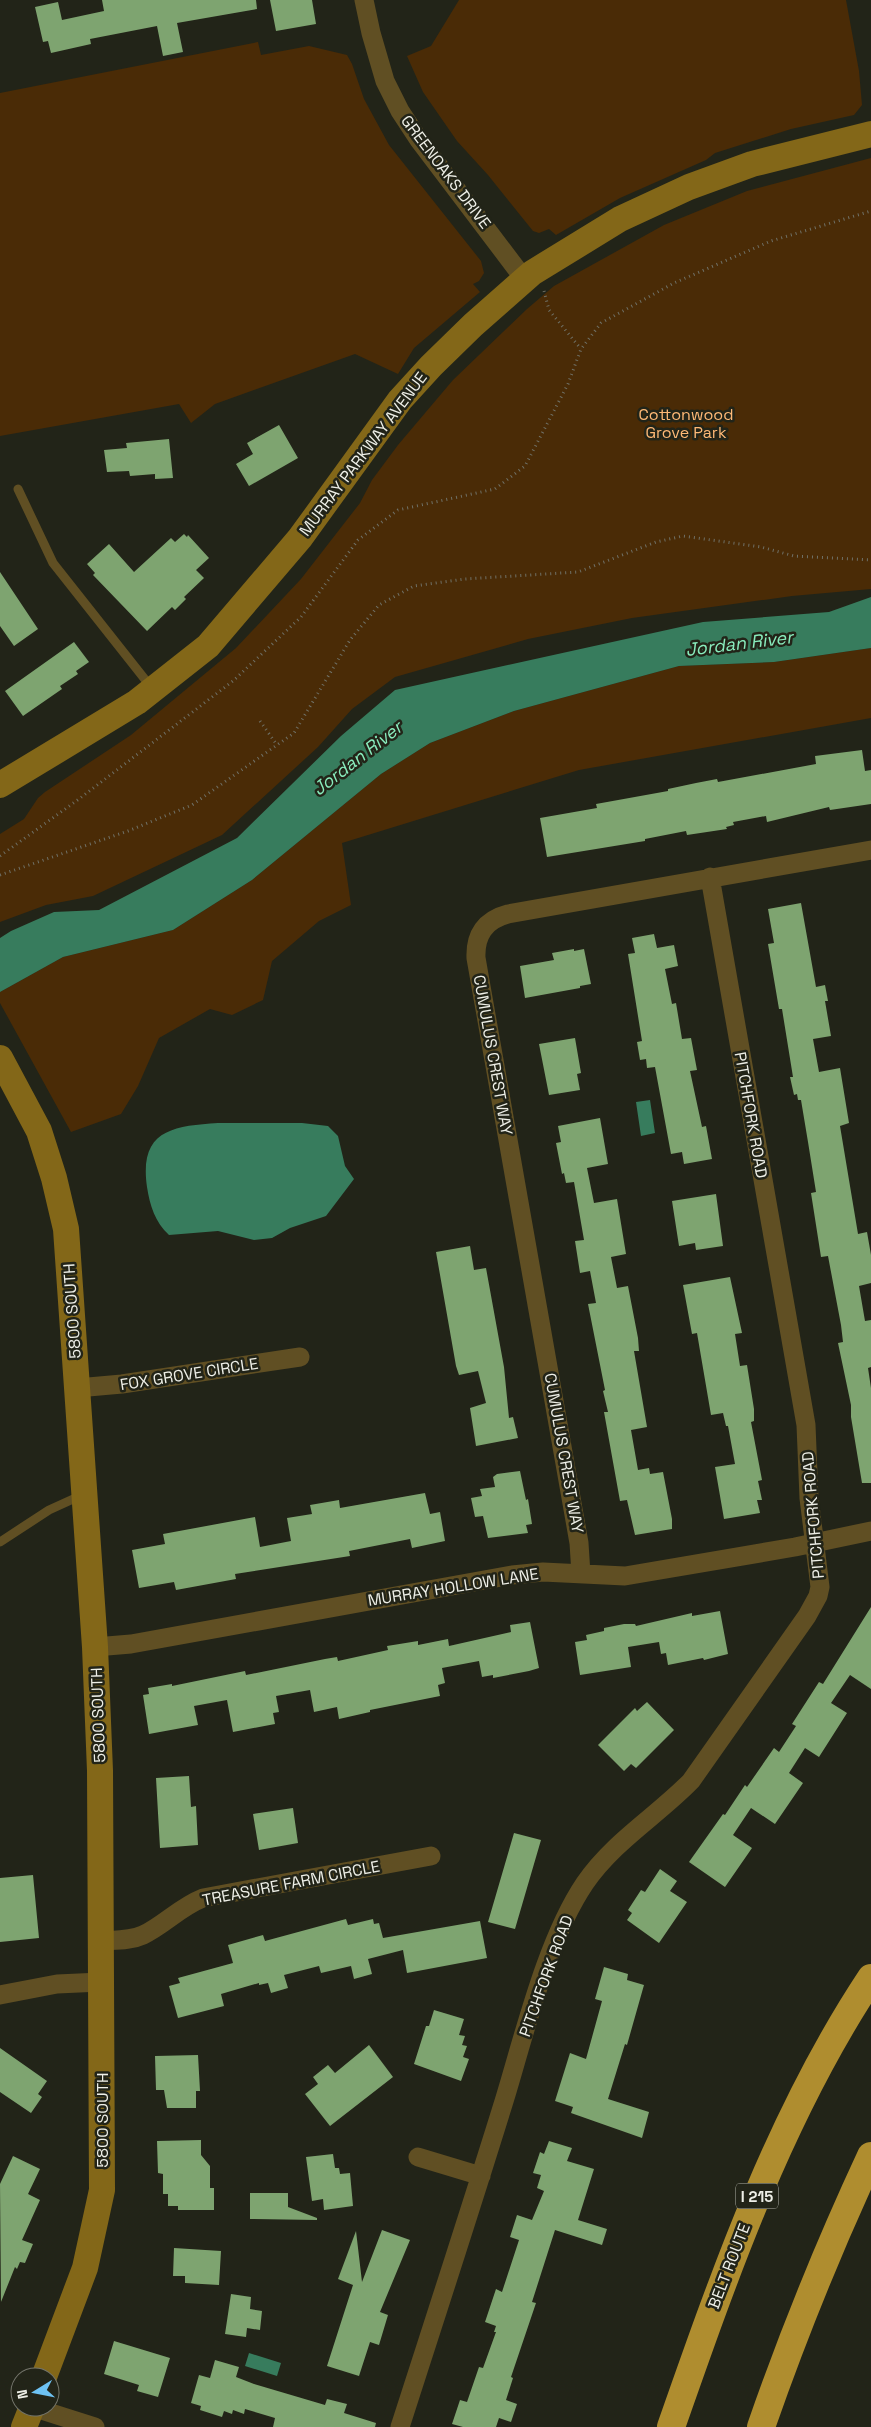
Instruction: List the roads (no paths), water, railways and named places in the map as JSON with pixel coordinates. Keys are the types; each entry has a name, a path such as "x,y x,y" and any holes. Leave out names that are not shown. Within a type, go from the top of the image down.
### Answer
{"highway":[{"name":"BELT ROUTE","path":"671,2427 707,2323 751,2209 807,2089 871,1978"},
{"path":"761,2427 813,2290 871,2156"}],"street":[{"name":"GREENOAKS DRIVE","path":"364,0 371,33 385,81 400,111 419,140 509,256 535,286"},
{"name":"MURRAY PARKWAY AVENUE","path":"0,785 137,702 208,646 300,538 400,400 431,366 535,286 574,246 620,219 689,187 752,164 871,134"},
{"name":"CUMULUS CREST WAY","path":"580,1574 580,1543 476,958 477,942 485,927 502,916 710,877 871,850"},
{"name":"PITCHFORK ROAD","path":"400,2427 481,2176 537,1994 572,1906 585,1884 616,1846 674,1799 691,1781 807,1616 818,1596 820,1587 809,1498 806,1425 710,877"},
{"name":"5800 SOUTH","path":"0,1058 39,1131 54,1178 66,1229 95,1647 100,1771 102,2190 85,2268 48,2367"},
{"name":"FOX GROVE CIRCLE","path":"77,1388 122,1384 300,1357"},
{"name":"MURRAY HOLLOW LANE","path":"95,1647 131,1644 512,1575 543,1572 611,1577 640,1574 815,1544 871,1531"},
{"name":"TREASURE FARM CIRCLE","path":"101,1941 124,1940 143,1935 181,1908 203,1898 431,1856"},
{"path":"0,1996 57,1984 101,1982"},
{"path":"418,2157 481,2176"},
{"path":"60,2416 95,2427"}],"lane":[{"path":"18,489 53,563 153,689"},
{"path":"0,1542 49,1510 85,1493"}],"water":[{"name":"Jordan River","path":"871,597 871,648 774,662 679,666 514,711 430,743 381,774 252,880 173,930 63,957 0,992 0,938 11,931 54,912 99,910 237,838 341,736 395,690 703,622 829,612"},
{"path":"650,1100 655,1133 641,1136 636,1102"},
{"path":"218,1123 302,1123 328,1126 338,1136 345,1166 354,1179 326,1216 290,1228 272,1238 254,1240 218,1231 169,1235 157,1219 150,1201 146,1168 148,1154 154,1143 162,1135 173,1130 186,1126"},
{"path":"249,2353 281,2363 277,2376 245,2366"}],"park label":[{"name":"Cottonwood Grove Park","path":"686,423"}]}
